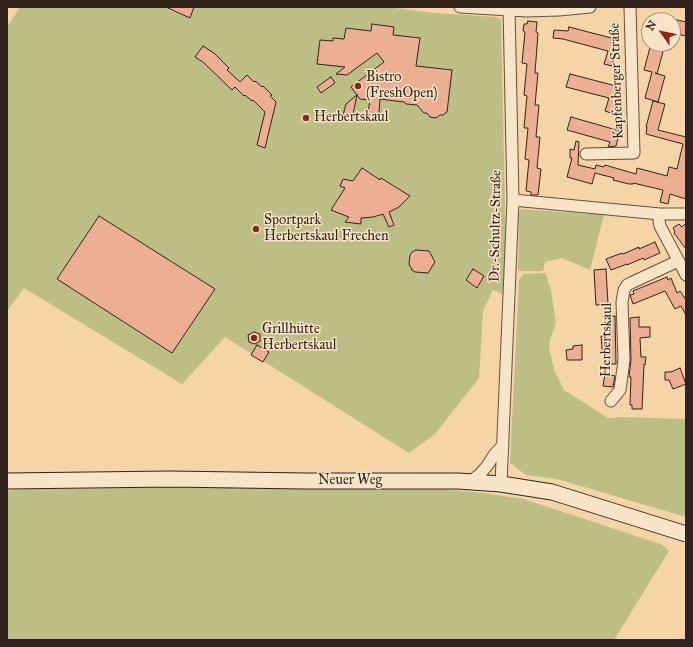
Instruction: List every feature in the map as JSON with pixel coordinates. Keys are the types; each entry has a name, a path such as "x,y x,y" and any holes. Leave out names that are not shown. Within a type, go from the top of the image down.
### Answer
{"main road":[{"name":"Neuer Weg","path":"7,481 170,479 305,482 458,481 502,484 552,492 686,534"}],"street":[{"path":"460,7 509,8 532,11 590,7"},
{"name":"Kapfenberger Straße","path":"586,154 634,153 630,7"},
{"name":"Dr.-Schultz-Straße","path":"502,484 513,200 509,8"},
{"path":"513,200 660,214 686,214"},
{"path":"660,214 660,226 686,275"},
{"name":"Herbertskaul","path":"611,401 620,390 624,360 622,302 624,290 631,282 678,261"},
{"path":"470,482 488,466 494,455 503,445"}],"green space":[{"name":"Sportpark Herbertskaul Frechen","path":"20,7 387,7 435,13 496,17 501,19 505,206 504,295 493,290 483,311 479,378 435,434 409,453 225,337 182,384 24,288 7,311 7,27"},
{"path":"521,209 604,215 590,270 562,258 545,262 543,271 518,271 519,212"},
{"path":"545,273 551,290 556,323 549,348 554,369 564,390 608,418 686,419 686,517 557,479 526,475 510,463 519,280 523,274"},
{"path":"328,486 431,488 524,499 663,545 669,551 614,640 7,640 7,491 20,489"}],"building":[{"path":"166,7 194,7 190,18"},
{"path":"528,21 537,22 536,32 538,33 535,73 538,73 535,105 539,105 536,137 540,137 537,168 541,169 538,195 531,195 531,192 526,191 529,160 525,159 528,128 524,128 527,96 524,95 527,64 522,63 525,32 523,31 524,24 527,24"},
{"path":"681,21 686,22 686,36 681,35"},
{"path":"372,24 394,27 393,35 420,38 416,66 452,70 447,112 436,118 430,117 417,105 380,99 379,112 382,114 378,120 368,113 370,100 360,99 351,87 384,62 377,53 347,75 336,74 345,67 317,64 320,40 333,41 333,38 344,39 346,28 371,31"},
{"path":"569,27 619,40 612,66 604,64 608,51 563,39 553,38 554,30 568,31"},
{"path":"203,46 214,53 229,68 227,70 240,82 247,75 254,82 255,81 262,87 263,86 272,95 270,96 276,102 265,148 257,145 265,112 253,100 252,101 245,95 244,96 235,87 232,90 203,62 195,57"},
{"path":"649,52 663,52 657,74 665,76 658,102 645,98 652,72 644,70"},
{"path":"570,74 620,87 614,114 605,111 609,98 566,87"},
{"path":"331,77 335,83 321,93 317,87"},
{"path":"357,95 353,114 342,119 346,104"},
{"path":"653,101 665,104 658,130 686,137 686,199 670,194 668,204 660,202 663,190 613,180 614,178 595,173 592,184 567,177 572,158 570,158 570,149 574,150 576,141 579,142 578,165 595,169 596,165 604,167 605,165 636,174 637,168 667,176 669,167 677,169 683,144 646,134 646,127"},
{"path":"571,117 620,131 616,146 608,147 610,142 567,130"},
{"path":"362,168 380,180 381,178 410,196 399,207 389,212 394,225 389,227 383,214 361,218 361,224 345,222 349,217 331,210 345,188 340,186 343,179 353,181"},
{"path":"99,216 215,289 172,353 57,279"},
{"path":"686,223 686,249 674,233 673,228 679,224 682,227"},
{"path":"655,242 660,253 644,260 643,258 611,270 606,259 639,247 639,249"},
{"path":"416,250 429,251 435,262 428,273 415,272 412,270 409,264 410,255"},
{"path":"473,269 484,276 477,288 466,280"},
{"path":"606,269 608,304 596,305 594,270"},
{"path":"667,277 668,280 671,278 677,293 680,291 686,300 686,315 681,306 675,309 665,291 633,304 630,295 634,294 633,291"},
{"path":"615,316 616,364 607,364 606,349 602,349 601,336 606,336 605,317"},
{"path":"639,317 639,327 650,327 650,337 640,338 641,357 646,357 645,365 644,364 642,409 632,409 632,405 630,405 631,377 629,377 631,360 630,318"},
{"name":"Grillhütte Herbertskaul","path":"254,332 260,334 260,341 255,344 249,342 248,335"},
{"path":"257,345 269,352 263,362 251,355"},
{"path":"582,345 582,360 567,360 566,350 573,349 573,346"},
{"path":"680,368 686,384 673,389 669,380 665,380 665,372 671,372"},
{"path":"605,374 615,376 613,387 603,386"}],"place":[{"name":"Bistro (FreshOpen)","path":"358,86"},
{"name":"Herbertskaul","path":"306,118"},
{"name":"Sportpark Herbertskaul Frechen","path":"256,229"},
{"name":"Grillhütte Herbertskaul","path":"254,338"}]}
